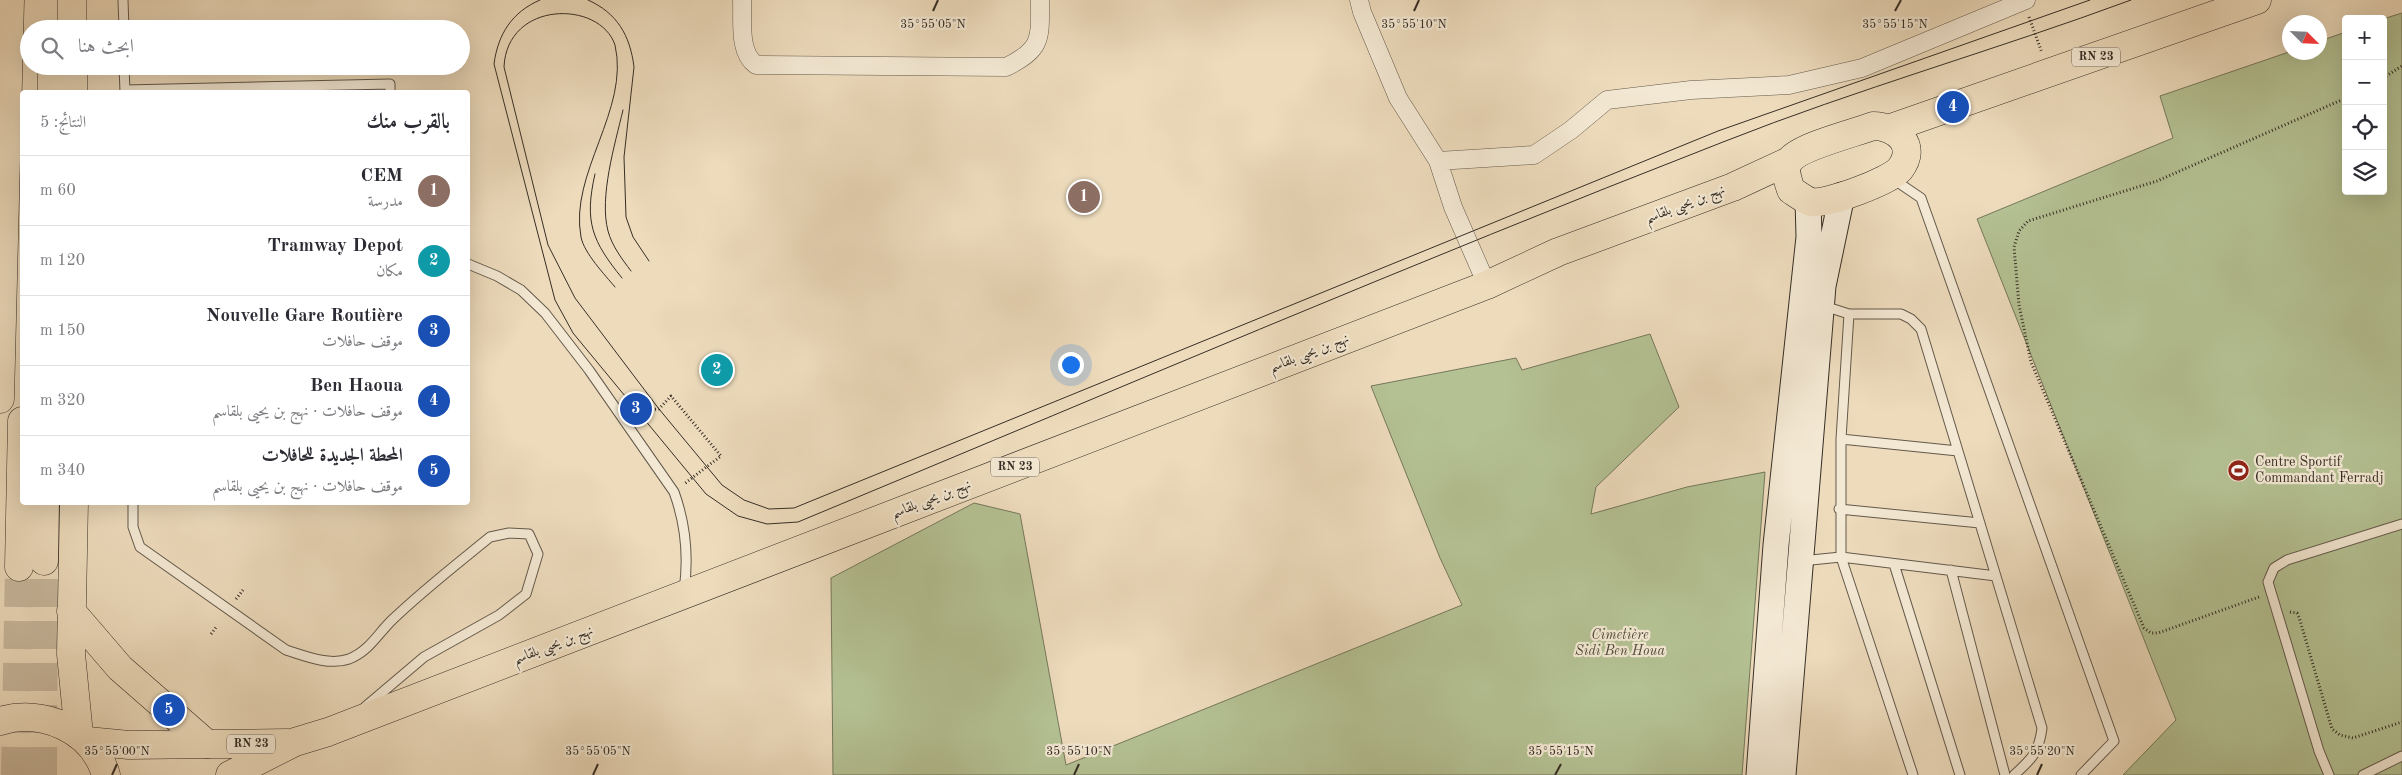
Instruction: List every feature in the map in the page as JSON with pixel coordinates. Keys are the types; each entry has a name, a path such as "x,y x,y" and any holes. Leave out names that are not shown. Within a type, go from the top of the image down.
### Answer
{"main road":[{"path":"0,399 10,0"},
{"path":"25,0 25,20"},
{"path":"53,0 53,20"},
{"path":"72,0 72,20"},
{"name":"RN 23","path":"1891,128 2257,0"},
{"path":"25,75 25,90"},
{"path":"52,75 52,90"},
{"path":"73,75 74,90"},
{"path":"1898,168 1936,113"},
{"name":"نهج بن يحيى بلقاسم","path":"230,775 295,742 348,724 1487,285 1558,252 1733,186 1789,161 1799,152 1873,126 1891,128"},
{"path":"1891,128 1902,139 1906,148 1898,168"},
{"path":"1774,766 1776,545 1809,237 1800,195 1787,174 1789,161"},
{"name":"نهج بن يحيى بلقاسم","path":"1733,186 1800,195 1825,202 1898,168"},
{"path":"1774,766 1799,569 1822,305 1828,256 1842,195"},
{"path":"28,505 32,564 44,505"},
{"path":"74,505 71,654 83,738"},
{"path":"71,612 120,668 207,744"},
{"path":"0,721 28,717 47,719 64,726 83,738 96,754 106,775"},
{"name":"نهج بن يحيى بلقاسم","path":"83,738 129,745 295,742"}],"street":[{"path":"742,0 744,50 749,59 756,65 1006,67 1019,61 1034,48 1040,34 1040,0"},
{"path":"1359,0 1362,12 1398,98 1438,161 1453,207 1487,285"},
{"path":"1438,161 1534,155 1571,130 1608,100 1691,90 1789,84 1862,68 2026,0"}],"lane":[{"path":"123,0 124,20"},
{"path":"124,75 125,90"},
{"path":"163,90 390,84 390,90"},
{"path":"1898,168 1921,198 2114,740 2081,775"},
{"path":"470,265 497,276 521,290 545,313 589,370 674,492 679,507 687,549 683,595"},
{"path":"1822,305 1849,314 1901,314 1911,319 1921,329 2042,728 2040,744 2033,758 2014,775"},
{"path":"1849,314 1841,439 1839,509 1841,557 1913,775"},
{"path":"1841,439 1958,451"},
{"path":"133,505 133,527 140,547 286,650 310,658 330,661 349,659 370,646 390,622 490,536 509,533 529,534 538,554 526,594 500,614 424,657 383,691 348,724"},
{"path":"1839,509 1980,523"},
{"path":"2329,775 2318,751 2268,582 2274,568 2287,560 2402,524"},
{"path":"1799,569 1811,560 1841,557 1996,576"},
{"path":"1894,564 1960,775"},
{"path":"1951,570 2005,775"},
{"path":"2363,775 2402,756"}],"path":[{"path":"2036,35 2042,54"},
{"path":"2387,75 2402,66"},
{"path":"2271,593 2158,633 2151,633 2144,628 2030,362 2017,289 2014,248 2019,230 2028,221 2156,181 2342,100"},
{"path":"636,410 659,409 671,396 721,456 674,492"},
{"path":"234,602 243,590"},
{"path":"2278,615 2293,612 2299,617 2332,729 2340,735 2352,738 2402,722"},
{"path":"211,634 217,626"}],"green space":[{"name":"Centre Sportif Commandant Ferradj","path":"2402,13 2402,775 2123,775 2176,720 1977,219 2173,138 2160,96 2282,54 2282,60 2327,60 2327,39 2342,33 2342,195 2387,195 2387,18"},
{"name":"Cimetière Sidi Ben Houa","path":"1650,334 1679,407 1596,487 1591,514 1687,487 1765,472 1742,775 833,775 831,578 974,503 1020,514 1066,765 1462,605 1440,558 1371,386 1516,358 1522,370"}],"tunnel":[{"path":"43,775 44,561"},
{"path":"15,775 19,567"}],"tram line":[{"path":"540,0 522,11 508,25 499,43 494,64 555,300 573,333 706,494 738,516 767,524 798,522 1375,282 1723,142 1824,104 2131,0"},
{"path":"588,0 607,11 614,18 625,35 632,55 634,67 624,157 626,217 633,237 649,261"},
{"path":"615,287 595,264 586,250 581,237 580,213 583,189 608,117 614,93 617,69 615,45 606,30 592,20 574,15 555,14 536,19 520,29 509,45 504,67 548,245 575,298 659,409 722,485 744,500 769,509 794,508 1718,131 2090,0"},
{"path":"623,110 612,154 605,203 608,231 612,242 631,271"},
{"path":"595,174 590,205 593,230 604,253 622,278"}],"place":[{"name":"Ben Haoua","path":"1953,107"},
{"name":"CEM","path":"1084,197"},
{"name":"Tramway Depot","path":"717,370"},
{"name":"Nouvelle Gare Routière","path":"636,409"},
{"name":"Centre Sportif Commandant Ferradj","path":"2239,470"},
{"name":"المحطة الجديدة للحافلات","path":"169,710"}]}
